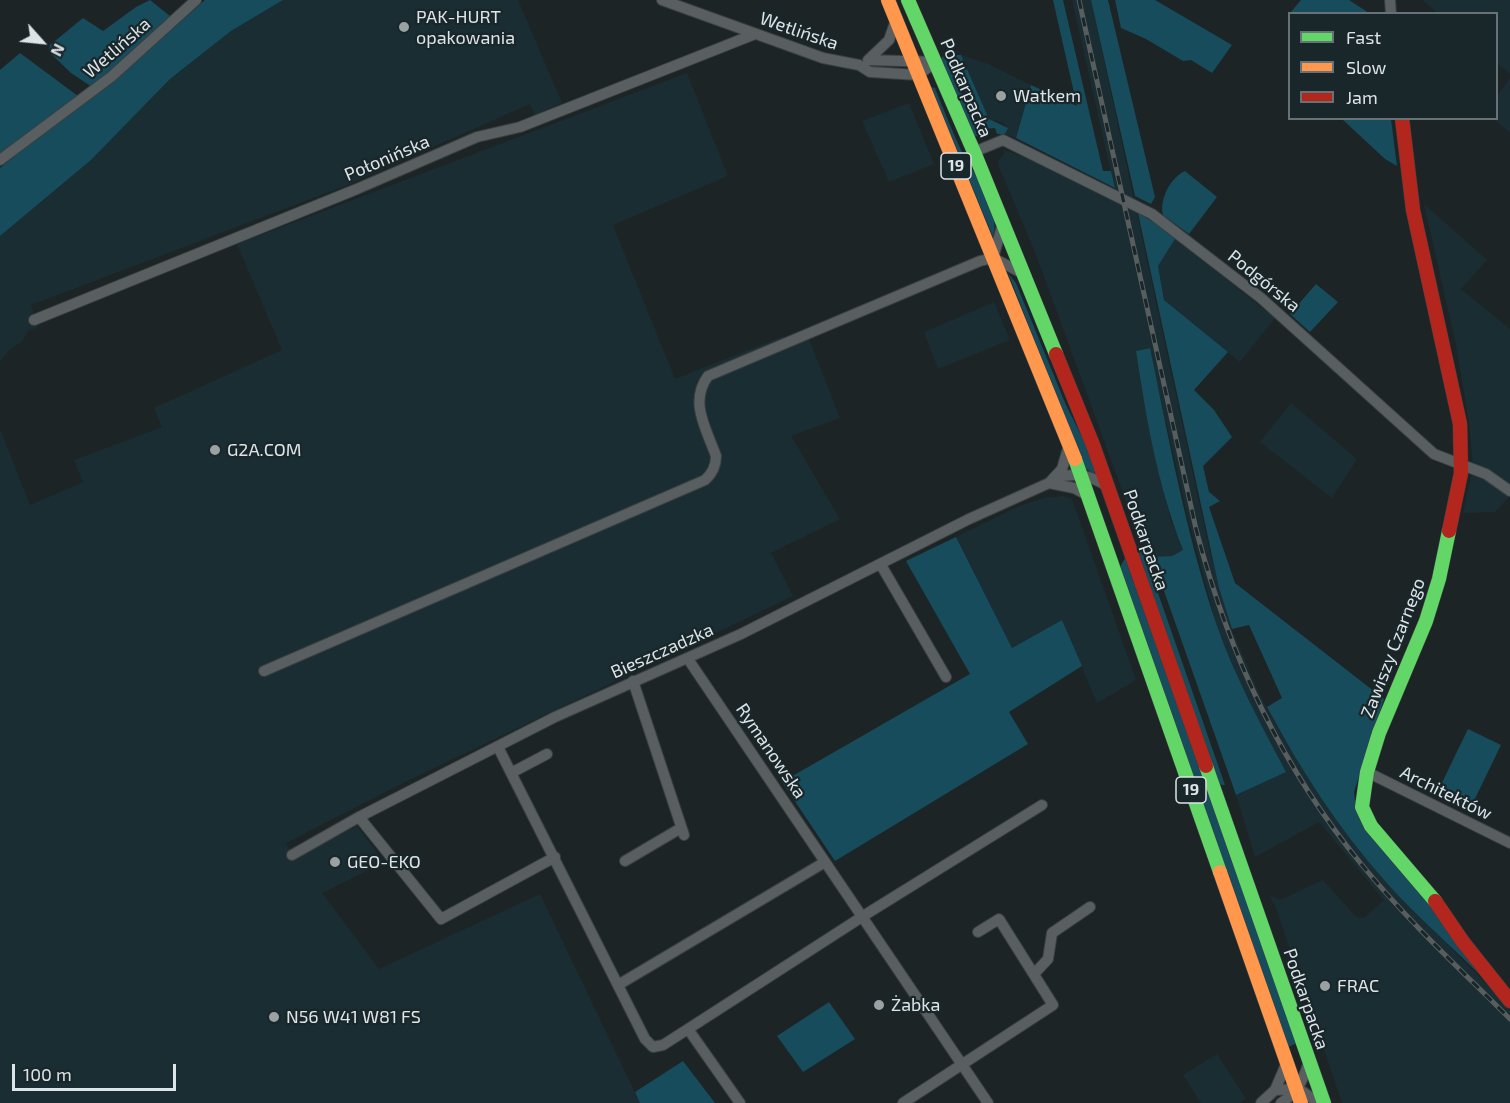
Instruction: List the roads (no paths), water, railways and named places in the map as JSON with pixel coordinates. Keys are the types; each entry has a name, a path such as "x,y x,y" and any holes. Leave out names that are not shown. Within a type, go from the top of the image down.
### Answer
{"main road":[{"name":"19","path":"888,0 1082,476 1299,1096"},
{"name":"Podkarpacka","path":"908,0 1025,275 1109,489 1324,1103"},
{"name":"Zawiszy Czarnego","path":"1402,120 1413,210 1460,424 1460,484 1439,579 1426,621 1379,732 1366,772 1362,797 1365,818 1437,903 1463,942 1510,1001"}],"street":[{"name":"Wetlińska","path":"0,160 111,77 196,0"},
{"name":"Wetlińska","path":"662,0 823,58 864,63 912,59 936,62"},
{"path":"864,63 889,40 896,20"},
{"name":"Połonińska","path":"34,320 357,189 477,137 520,126 755,34"},
{"path":"918,75 936,62"},
{"name":"Wetlińska","path":"864,63 870,72 918,75"},
{"name":"Podgórska","path":"974,152 1003,140 1152,214 1261,298 1434,454 1486,474 1510,491"},
{"path":"993,258 1003,222"},
{"path":"993,258 1025,275"},
{"path":"264,671 705,480 714,470 716,463 716,456 699,410 698,396 708,376 993,258"},
{"path":"1070,445 1062,469 1051,481 1074,488 1089,496"},
{"path":"1082,476 1100,481 1109,489"},
{"name":"Bieszczadzka","path":"292,855 359,817 555,717 688,658 1051,481 1082,476"},
{"path":"881,564 946,677"},
{"name":"Rymanowska","path":"688,658 988,1103"},
{"path":"625,861 683,832 633,681"},
{"path":"498,747 645,1039 653,1047 663,1045 1042,805"},
{"path":"511,773 547,754"},
{"name":"Architektów","path":"1366,772 1510,843"},
{"path":"359,817 441,919 555,857"},
{"path":"618,985 825,862"},
{"path":"1034,974 1048,959 1052,933 1090,907"},
{"path":"903,1103 1053,1005 999,919 978,932"},
{"path":"688,1029 740,1103"},
{"path":"1261,1103 1275,1090 1287,1062"},
{"path":"1299,1096 1309,1062"},
{"path":"1275,1090 1319,1103"},
{"path":"1281,1103 1299,1096"}],"railway":[{"path":"1079,0 1196,529 1209,575 1241,664 1282,748 1333,827 1397,905 1510,1019"}],"place":[{"name":"PAK-HURT opakowania","path":"404,27"},
{"name":"Watkem","path":"1001,96"},
{"name":"G2A.COM","path":"215,450"},
{"name":"GEO-EKO","path":"335,862"},
{"name":"FRAC","path":"1325,986"},
{"name":"Żabka","path":"879,1005"},
{"name":"N56 W41 W81 FS","path":"274,1017"}]}
